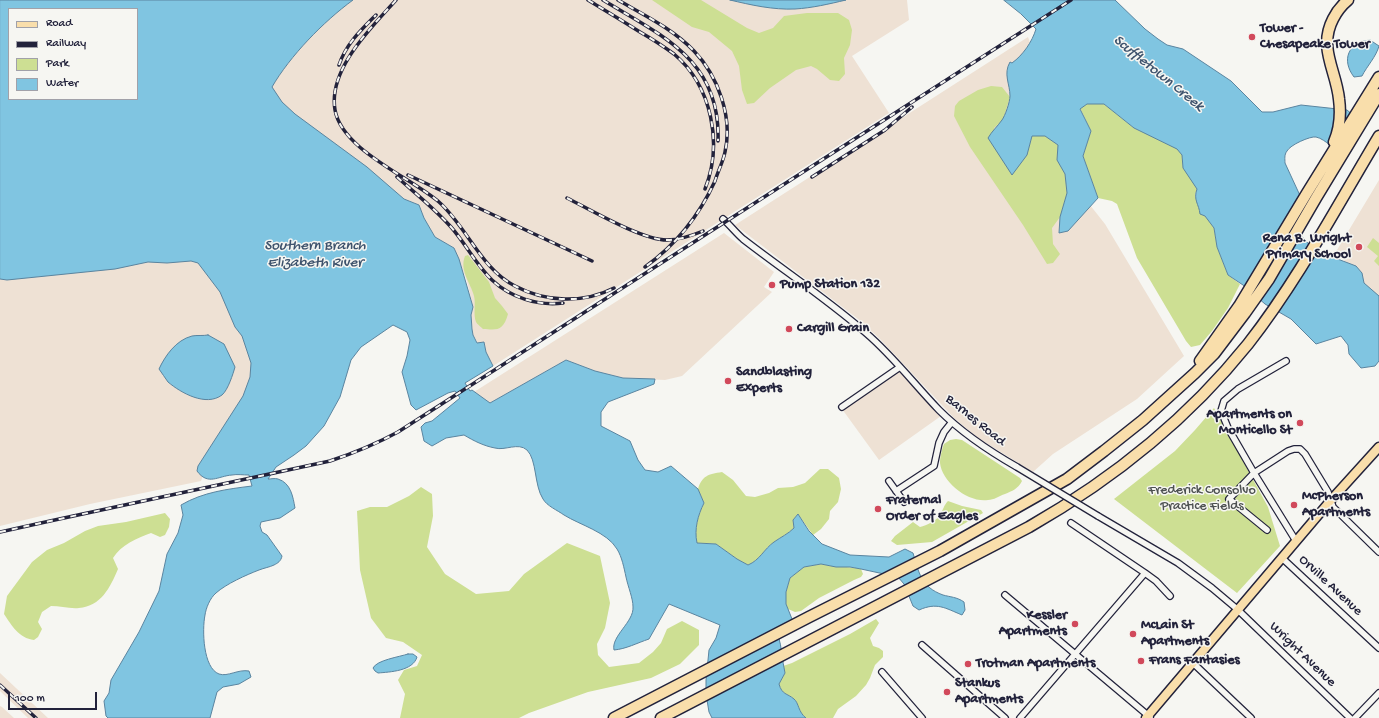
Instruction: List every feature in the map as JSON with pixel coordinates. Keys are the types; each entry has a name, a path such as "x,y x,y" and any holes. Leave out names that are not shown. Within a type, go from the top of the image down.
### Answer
{"highway":[{"path":"1328,167 1338,131 1340,111 1339,98 1328,56 1327,33 1336,12 1348,0"},
{"path":"614,718 940,551 1067,479 1143,420 1214,354 1242,309 1269,279 1312,195 1367,105 1379,77"},
{"path":"1367,105 1379,94"},
{"path":"661,718 1050,516 1132,460 1175,423 1204,394 1240,353 1289,285 1325,228 1379,136"}],"main road":[{"path":"1148,717 1237,609 1331,500 1378,451"}],"street":[{"name":"Barnes Road","path":"723,219 741,237 866,332 952,422 984,447 1195,575 1237,609"},
{"path":"1286,361 1238,389 1224,401 1222,408 1225,422 1254,473 1296,541"},
{"path":"842,407 900,366"},
{"path":"896,491 934,466 939,444 944,432 952,422"},
{"path":"1267,530 1229,499 1254,473 1288,451 1297,448 1305,454 1328,492 1337,511 1379,552"},
{"path":"889,481 904,502"},
{"path":"1072,523 1145,572 1170,596"},
{"name":"Orville Avenue","path":"1282,558 1379,648"},
{"path":"1020,718 1145,572"},
{"path":"1005,595 1075,653 1148,717"},
{"name":"Wright Avenue","path":"1237,609 1350,718"},
{"path":"922,646 1005,718"},
{"path":"1193,663 1251,718"},
{"path":"882,672 922,718"},
{"path":"1355,718 1379,693"}],"shaded area":[{"path":"307,0 907,0 909,20 852,56 889,113 493,366 486,352 484,342 478,343 473,335 471,315 473,307 467,281 454,248 435,237 424,218 419,205 404,199 303,128 253,70"},
{"path":"1028,37 1086,200 1105,224 1184,356 1137,399 1053,454 1033,472 978,438 954,418 880,339 858,319 735,225"},
{"name":"Rena B. Wright Primary School","path":"1379,180 1379,299 1360,280 1343,259 1334,255"},
{"path":"159,190 222,288 266,381 210,457 201,481 90,504 0,526 0,219"},
{"path":"724,233 774,272 764,287 772,292 682,376 665,380 623,378 595,371 566,360 490,403 482,404 474,392"},
{"path":"899,370 941,416 879,460 842,409"},
{"path":"0,673 48,718 28,718 0,691"},
{"path":"0,706 2,707 14,718 0,718"}],"green space":[{"path":"652,0 701,0 747,28 759,33 773,28 784,16 807,13 838,13 849,20 852,30 850,45 844,58 845,74 839,81 830,80 811,66 796,70 770,88 754,103 747,104 742,90 739,66 732,51 709,32 692,27"},
{"path":"991,86 1002,87 1010,97 1003,120 994,128 1002,157 1012,174 1027,155 1032,136 1045,136 1058,145 1057,160 1065,174 1067,193 1060,217 1052,228 1053,244 1060,254 1053,263 1047,264 1023,225 970,147 954,116 955,106 959,101 978,90"},
{"path":"1087,104 1104,104 1134,128 1177,148 1182,155 1183,168 1197,189 1195,195 1199,207 1214,228 1217,247 1228,275 1240,284 1228,308 1200,345 1191,347 1186,341 1137,258 1117,204 1112,201 1098,198 1083,156 1091,131 1080,108"},
{"path":"1373,238 1379,243 1379,266 1374,261 1378,256 1367,247"},
{"path":"468,255 489,282 495,298 508,314 504,324 499,328 483,329 476,322 473,291 463,267 465,256"},
{"name":"Frederick Consolvo Practice Fields","path":"1214,408 1268,507 1280,546 1237,593 1114,499 1175,451"},
{"path":"950,440 962,440 1020,478 1022,481 1017,488 990,500 972,498 957,490 946,477 940,463 944,444"},
{"path":"820,469 828,469 839,478 841,489 838,502 830,511 829,519 821,529 813,535 798,514 793,520 794,528 777,540 756,560 748,565 716,544 697,543 697,522 704,503 698,489 701,481 706,476 722,472 733,480 746,496 755,497 769,493 778,488 793,487 805,483"},
{"path":"421,487 432,494 433,516 427,547 445,574 476,594 509,591 524,574 567,543 600,556 610,603 605,628 597,644 598,655 609,667 639,663 653,652 661,643 667,629 682,621 699,630 699,645 680,664 651,678 588,692 519,718 400,718 405,694 398,680 404,670 417,666 422,655 403,642 386,638 371,618 360,570 357,511 370,507 387,507 409,496"},
{"path":"948,501 981,510 983,513 932,542 897,545 891,541 913,522 920,527 934,521 940,515"},
{"path":"165,513 170,519 169,527 165,535 160,537 151,533 120,549 113,558 118,569 112,583 104,595 93,604 87,607 79,608 51,606 42,612 38,622 42,629 38,637 34,640 20,634 4,614 7,596 32,562 47,550 98,526 126,522"},
{"path":"821,564 861,569 863,574 861,577 819,598 801,611 795,612 788,609 786,604 786,592 790,578 804,567"},
{"path":"876,619 879,623 870,638 873,646 883,651 883,657 875,665 866,685 856,696 838,709 833,718 806,718 803,716 796,701 783,692 780,688 779,684 785,673 783,666 850,634"}],"water":[{"name":"Southern Branch Elizabeth River","path":"0,0 353,0 308,40 288,63 272,87 282,102 295,114 367,167 404,199 419,205 424,218 435,237 454,248 459,259 473,307 471,315 473,335 477,343 484,342 486,352 493,366 465,383 470,391 472,390 490,403 566,360 595,371 623,378 655,379 654,384 608,402 601,412 601,426 630,441 638,460 645,470 658,472 671,466 698,489 704,503 697,522 697,543 716,544 748,565 756,560 777,540 794,528 793,520 798,514 809,531 822,544 850,555 889,557 905,549 913,553 919,573 925,583 936,592 964,602 965,610 962,615 946,608 936,606 919,610 913,606 904,584 898,577 850,567 836,567 821,564 804,567 790,578 786,592 786,604 792,619 778,635 785,673 779,684 780,688 783,692 796,701 801,713 806,718 712,718 709,712 706,694 706,680 709,650 716,638 720,625 669,604 649,639 614,650 616,639 630,618 633,607 623,563 613,543 600,533 564,515 550,506 543,499 538,487 534,466 527,450 520,447 499,449 479,443 464,435 446,438 432,446 424,441 421,427 425,423 432,421 460,398 455,391 448,393 416,410 411,405 402,372 410,340 407,332 393,325 361,347 351,360 340,397 324,426 306,446 276,467 268,479 278,479 289,487 295,508 280,518 261,522 260,526 262,532 267,535 282,556 280,561 274,565 248,574 225,586 214,595 207,606 204,622 204,639 207,657 210,664 214,670 222,675 249,671 251,677 239,684 223,687 217,692 210,718 108,718 106,716 104,701 109,693 111,680 139,632 159,591 167,554 178,533 183,515 181,505 207,494 252,486 249,475 234,475 209,479 201,476 197,471 198,466 243,396 250,377 251,363 242,336 235,327 220,292 198,263 191,261 167,263 148,262 115,269 7,280 0,279"},
{"path":"730,0 846,0 814,7 779,9"},
{"name":"Scuffletown Creek","path":"1004,0 1115,0 1145,29 1158,39 1167,45 1183,49 1231,81 1262,112 1273,112 1301,105 1347,110 1360,121 1330,145 1322,139 1316,137 1300,141 1286,152 1285,163 1303,202 1297,224 1298,232 1314,250 1356,266 1362,273 1364,283 1379,296 1379,361 1375,366 1361,368 1349,354 1348,345 1341,336 1316,344 1291,319 1265,304 1243,285 1228,275 1217,247 1214,228 1205,216 1200,214 1196,199 1197,189 1183,168 1182,155 1177,149 1134,128 1104,104 1087,104 1080,109 1091,131 1083,156 1098,198 1068,231 1059,233 1060,217 1067,193 1065,174 1057,160 1058,145 1045,136 1032,136 1027,155 1012,175 988,138 1003,118 1008,105 1010,92 1007,75 1008,66 1010,62 1012,63 1016,60 1027,48 1036,29"},
{"path":"1370,40 1379,46 1378,50 1362,76 1354,77 1348,64 1349,53 1356,44 1362,41"},
{"path":"208,335 224,344 235,367 230,382 224,393 209,400 194,397 180,390 168,382 159,369 164,359 181,341 192,336"},
{"path":"413,654 417,657 415,662 406,668 378,673 373,668 375,665 383,661"}],"railway":[{"path":"396,0 364,36 354,50 338,79 335,95 335,110 340,124 350,138 379,162 439,202 458,223 483,259 503,279 515,286 539,295 564,299 590,297 614,288"},
{"path":"588,0 674,54 687,67 697,82 705,99 713,135 713,153 705,189"},
{"path":"603,0 666,39 684,54 698,70 710,90 716,113 718,141"},
{"path":"618,0 668,29 686,43 703,61 710,72 722,98 727,125 725,152 709,194 694,218 677,239 645,267"},
{"path":"0,532 330,461 365,448 390,436 1071,0"},
{"path":"339,65 350,44 376,15"},
{"path":"812,177 885,130 912,107"},
{"path":"408,175 592,261"},
{"path":"397,177 445,220 481,268 499,286 516,296 535,302 554,304 563,303"},
{"path":"567,198 617,224 657,239 676,239 703,231"},
{"path":"0,685 36,718"}],"place":[{"name":"Tower - Chesapeake Tower","path":"1252,37"},
{"name":"Rena B. Wright Primary School","path":"1359,247"},
{"name":"Pump Station 132","path":"772,285"},
{"name":"Cargill Grain","path":"789,329"},
{"name":"Sandblasting Experts","path":"728,381"},
{"name":"Apartments on Monticello St","path":"1300,423"},
{"name":"McPherson Apartments","path":"1294,505"},
{"name":"Fraternal Order of Eagles","path":"878,509"},
{"name":"Kessler Apartments","path":"1075,624"},
{"name":"McLain St Apartments","path":"1133,634"},
{"name":"Frans Fantasies","path":"1141,661"},
{"name":"Trotman Apartments","path":"968,664"},
{"name":"Stankus Apartments","path":"947,692"}]}
